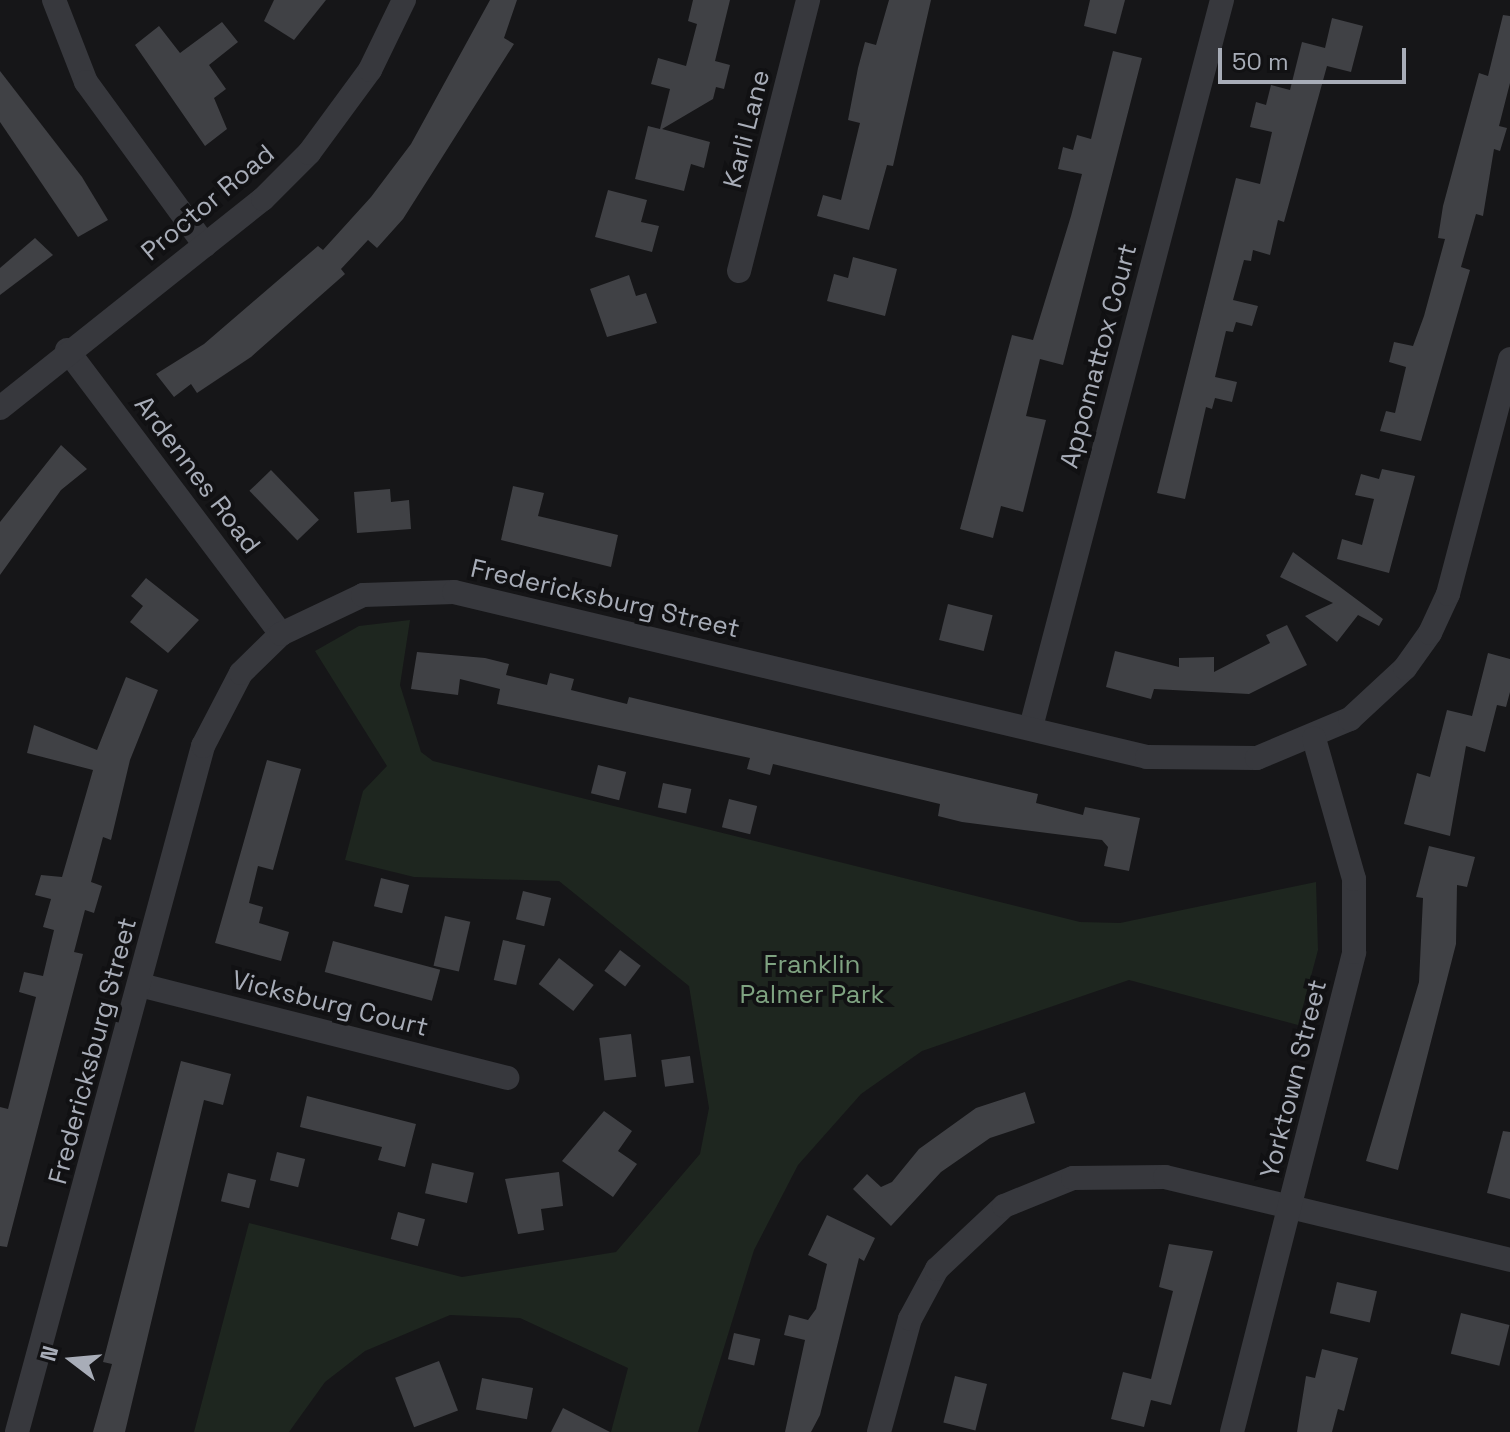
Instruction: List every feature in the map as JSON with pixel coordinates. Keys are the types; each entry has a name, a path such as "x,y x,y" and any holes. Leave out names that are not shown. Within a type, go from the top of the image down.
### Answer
{"street":[{"path":"54,0 86,82 205,245"},
{"name":"Proctor Road","path":"0,408 67,350 205,245 309,153 370,70 404,0"},
{"name":"Karli Lane","path":"739,271 808,0"},
{"name":"Appomattox Court","path":"1031,727 1222,0"},
{"name":"Ardennes Road","path":"67,350 281,634"},
{"name":"Fredericksburg Street","path":"17,1432 209,730 241,673 281,634 363,595 454,592 1194,762 1257,758 1314,739 1378,697 1430,633 1448,594 1498,451 1510,359"},
{"name":"Yorktown Street","path":"1232,1432 1346,991 1357,907 1314,739"},
{"name":"Vicksburg Court","path":"140,985 507,1078"},
{"path":"879,1432 923,1289 957,1243 1004,1206 1073,1178 1140,1174 1510,1260"}],"green space":[{"name":"Franklin Palmer Park","path":"410,620 400,685 421,752 433,761 1080,922 1120,923 1316,882 1318,950 1298,1025 1129,980 922,1051 861,1094 798,1165 754,1250 698,1432 611,1432 628,1368 520,1318 450,1315 365,1351 325,1382 289,1432 194,1432 249,1223 462,1277 616,1252 700,1154 709,1108 689,986 559,881 414,877 345,860 363,791 387,766 315,651 359,626"}],"building":[{"path":"274,0 326,0 294,40 264,21"},
{"path":"490,0 517,0 504,38 514,44 403,219 377,248 368,240 341,269 345,274 251,357 197,393 191,384 174,397 156,374 204,344 318,246 323,250 371,197 411,144"},
{"path":"693,0 730,0 715,61 730,65 724,89 716,87 713,99 662,129 710,142 704,168 691,164 684,191 635,179 648,126 660,129 670,89 651,84 658,58 686,66 697,24 688,21"},
{"path":"889,0 931,0 893,166 887,165 869,230 817,216 823,195 841,200 860,123 848,120 858,68 865,42 876,45"},
{"path":"1090,0 1125,0 1116,34 1084,26"},
{"path":"1503,15 1510,16 1510,83 1499,126 1507,128 1500,151 1494,149 1483,216 1476,214 1461,267 1470,270 1421,441 1380,431 1386,411 1395,413 1406,367 1389,362 1394,342 1413,346 1424,316 1445,239 1438,238 1443,206 1479,73 1488,76"},
{"path":"1332,18 1363,26 1351,72 1327,66 1284,222 1278,220 1270,255 1253,250 1251,261 1244,260 1233,300 1258,306 1252,326 1236,322 1233,332 1226,331 1215,377 1237,382 1232,402 1215,398 1212,409 1206,407 1185,499 1157,493 1236,178 1260,184 1272,132 1250,127 1256,102 1266,105 1271,85 1290,90 1302,42 1325,48"},
{"path":"222,22 238,42 209,65 226,89 214,98 227,129 205,146 135,45 159,26 180,53"},
{"path":"1113,51 1142,58 1063,365 1040,359 1026,416 1046,420 1023,512 1001,506 993,538 960,529 1012,335 1033,340 1071,216 1082,174 1058,169 1063,147 1073,150 1077,135 1091,139"},
{"path":"0,71 82,177 108,220 78,237 0,122"},
{"path":"608,190 647,200 641,222 659,226 652,252 595,237"},
{"path":"35,238 53,255 0,295 0,268"},
{"path":"853,257 897,269 885,316 827,301 834,274 848,278"},
{"path":"629,275 636,296 646,293 657,323 607,337 590,289"},
{"path":"61,445 87,469 61,490 0,575 0,522"},
{"path":"1382,469 1415,476 1389,573 1337,559 1342,539 1362,545 1374,499 1355,495 1361,474 1379,479"},
{"path":"271,470 319,520 297,540 249,491"},
{"path":"513,486 544,493 538,516 618,535 611,567 501,540"},
{"path":"390,489 391,502 409,500 411,529 357,533 354,492"},
{"path":"1293,552 1383,619 1379,626 1358,615 1337,642 1305,616 1333,603 1280,577"},
{"path":"146,578 199,620 168,653 130,622 143,606 131,596"},
{"path":"948,604 993,615 984,651 939,640"},
{"path":"1287,625 1307,665 1249,694 1154,689 1151,699 1106,687 1115,651 1179,667 1179,658 1214,657 1214,672 1270,643 1266,635"},
{"path":"417,652 485,658 509,664 506,675 547,685 550,673 574,679 571,690 627,704 629,697 1038,794 1036,803 1083,815 1085,807 1140,818 1129,871 1104,866 1108,847 1102,840 962,822 938,816 940,804 773,764 770,775 747,769 750,758 497,704 500,689 460,679 458,695 411,689"},
{"path":"1488,653 1510,659 1510,692 1506,707 1497,705 1485,752 1466,746 1450,836 1404,824 1417,773 1430,777 1447,710 1472,716"},
{"path":"126,677 158,690 130,760 111,840 103,837 91,882 102,886 94,913 85,910 74,952 83,954 7,1247 0,1246 0,1107 8,1109 36,997 19,992 24,972 43,976 54,930 43,927 51,899 35,895 41,875 62,877 93,770 27,753 34,725 97,750"},
{"path":"267,760 301,769 273,870 258,866 249,903 263,907 259,923 289,932 281,961 215,943"},
{"path":"598,765 626,772 619,800 591,793"},
{"path":"663,783 691,789 686,813 658,807"},
{"path":"729,799 757,806 750,834 722,827"},
{"path":"1429,846 1475,857 1467,887 1457,885 1456,944 1398,1170 1366,1161 1419,982 1423,898 1416,897"},
{"path":"381,878 409,885 402,913 374,906"},
{"path":"523,891 551,898 544,926 516,919"},
{"path":"445,916 470,922 459,972 434,966"},
{"path":"503,940 525,945 516,985 494,980"},
{"path":"333,941 440,970 432,1001 325,972"},
{"path":"620,950 641,966 625,986 604,971"},
{"path":"559,958 594,985 573,1011 539,984"},
{"path":"631,1034 636,1077 604,1081 599,1038"},
{"path":"690,1056 694,1083 665,1087 661,1060"},
{"path":"181,1061 231,1074 223,1105 204,1100 125,1432 93,1432 112,1364 103,1362"},
{"path":"1025,1092 1035,1123 990,1138 941,1172 891,1226 853,1189 867,1174 881,1187 892,1182 919,1149 976,1108"},
{"path":"307,1096 416,1124 405,1167 378,1160 382,1147 300,1127"},
{"path":"604,1111 632,1131 618,1151 637,1164 613,1197 562,1161"},
{"path":"1503,1131 1510,1132 1510,1199 1487,1193"},
{"path":"277,1152 305,1159 298,1187 270,1180"},
{"path":"432,1163 474,1173 467,1203 425,1193"},
{"path":"559,1172 563,1206 541,1209 544,1230 518,1234 505,1179"},
{"path":"228,1173 256,1180 249,1208 221,1201"},
{"path":"398,1212 425,1219 418,1246 391,1239"},
{"path":"827,1215 875,1238 864,1261 859,1258 820,1415 811,1432 785,1432 805,1340 784,1335 789,1315 808,1320 816,1309 827,1264 808,1255"},
{"path":"1169,1244 1213,1251 1171,1405 1151,1400 1144,1427 1111,1419 1123,1372 1151,1379 1173,1291 1159,1287"},
{"path":"1337,1282 1377,1291 1370,1322 1330,1313"},
{"path":"1461,1313 1510,1325 1499,1366 1451,1354"},
{"path":"734,1333 760,1339 754,1365 728,1359"},
{"path":"1322,1349 1358,1358 1344,1411 1338,1409 1332,1432 1297,1432 1306,1376 1315,1378"},
{"path":"439,1361 458,1410 414,1427 395,1378"},
{"path":"955,1376 987,1384 975,1431 943,1423"},
{"path":"482,1378 533,1388 527,1419 476,1409"},
{"path":"563,1408 610,1432 551,1432"}]}
